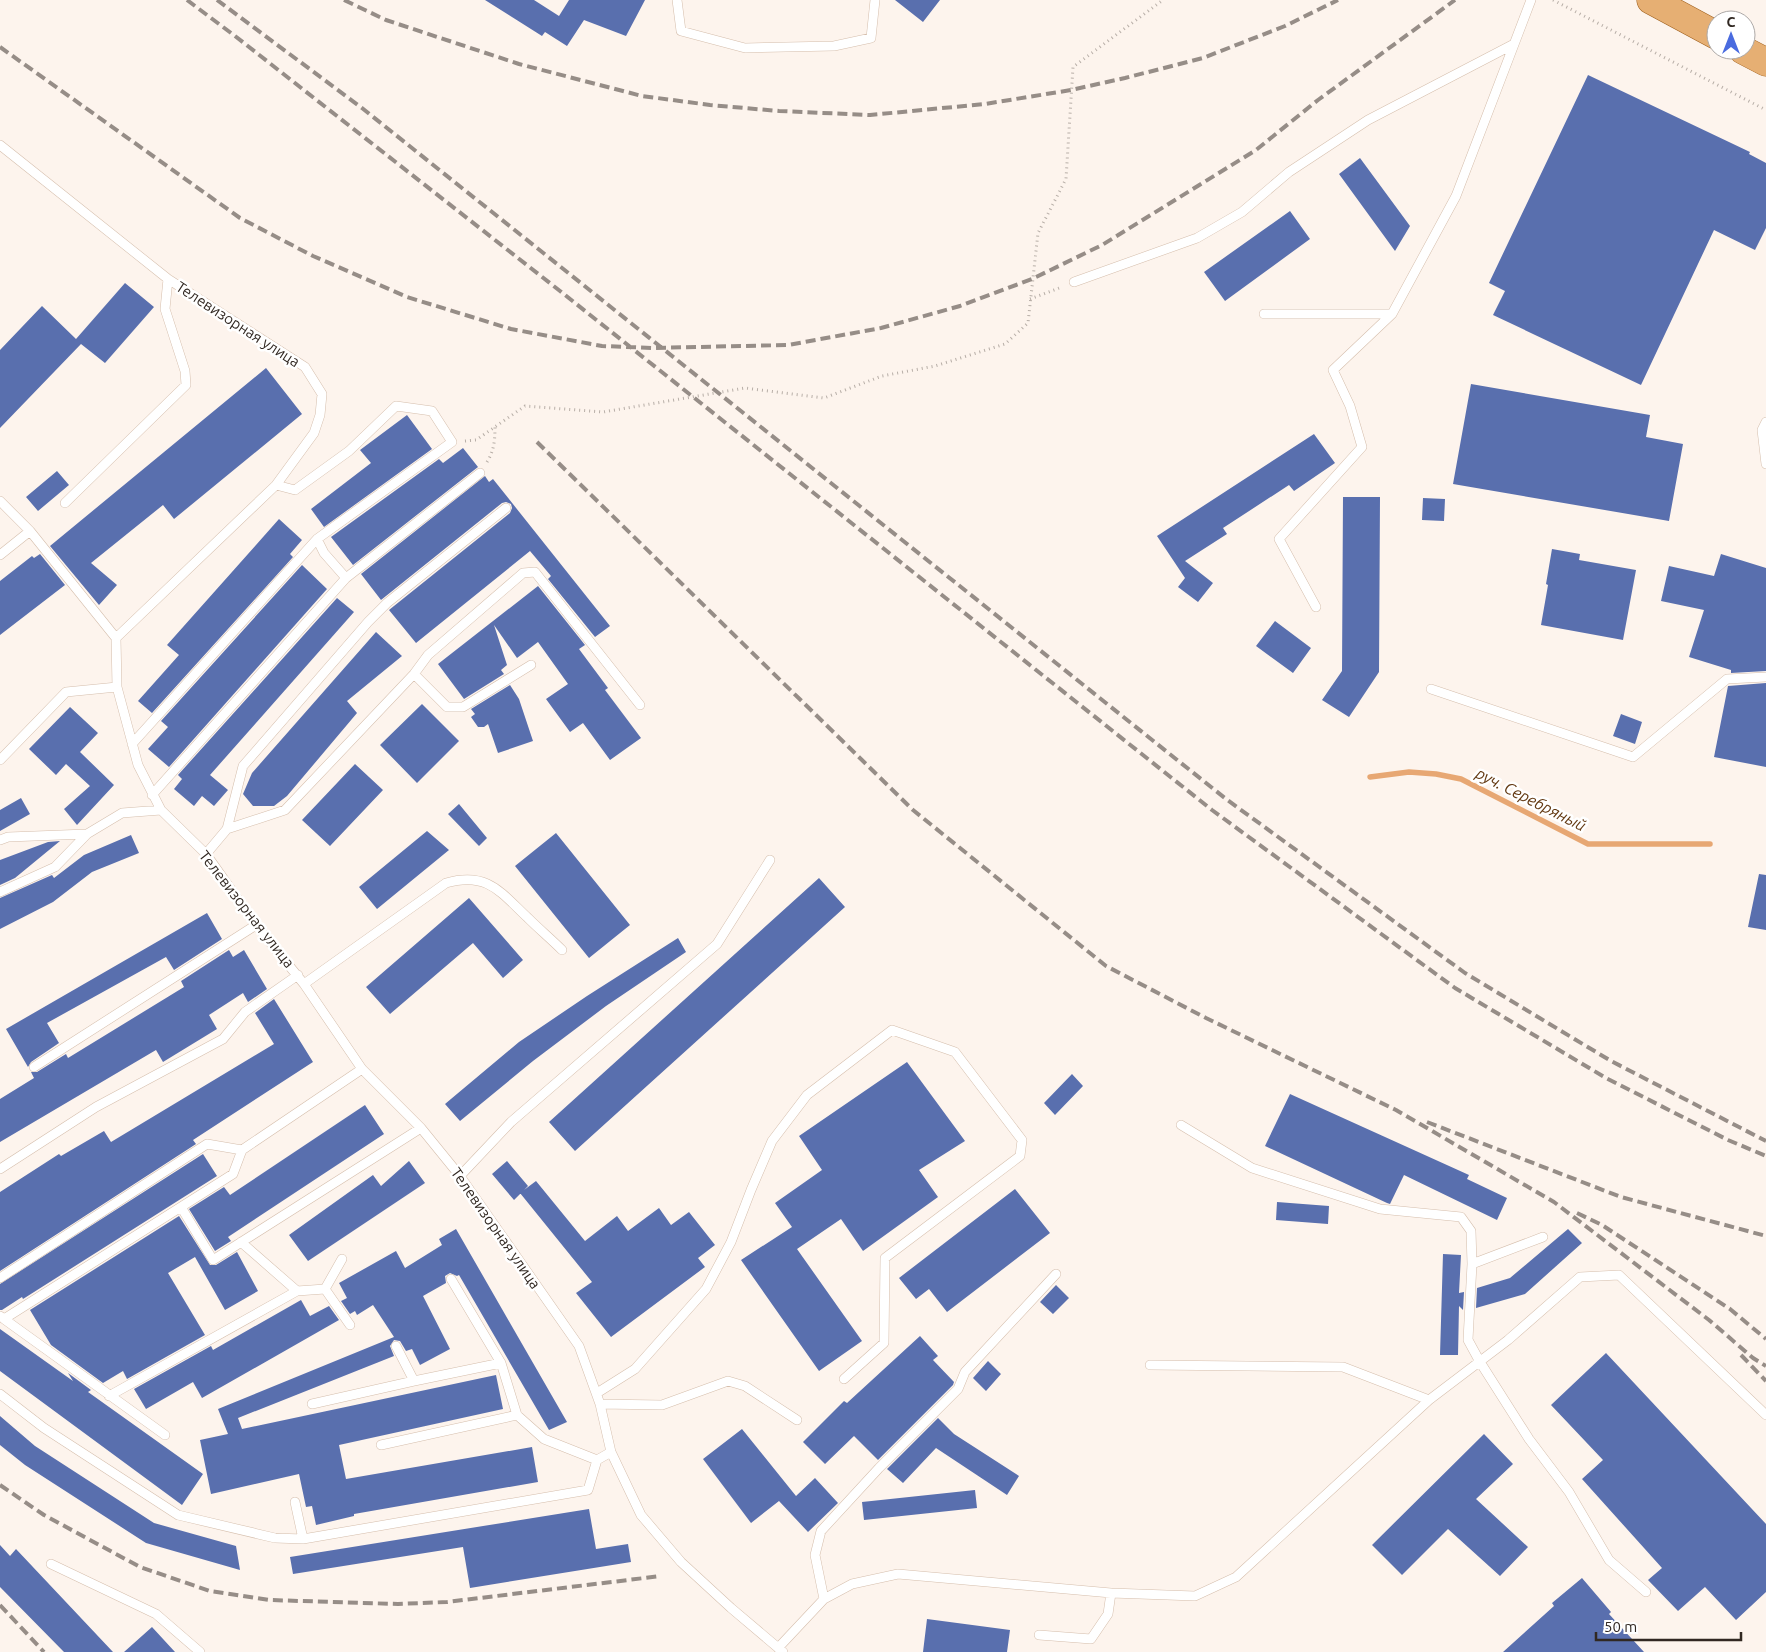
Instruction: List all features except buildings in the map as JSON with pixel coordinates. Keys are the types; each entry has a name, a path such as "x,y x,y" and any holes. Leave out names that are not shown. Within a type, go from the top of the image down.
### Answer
{"main road":[{"path":"1651,0 1706,30"}],"lane":[{"path":"677,0 681,31 745,48 834,46 871,38 875,0"},
{"path":"1316,607 1280,538 1362,446 1350,406 1333,370 1392,314 1456,196 1531,0"},
{"path":"1074,282 1197,238 1242,212 1289,172 1368,120 1514,44"},
{"name":"Телевизорная улица","path":"0,145 168,279 305,367 322,394 320,414 314,433 276,485 116,638 117,687 138,764 161,810 206,854 256,925 298,975 362,1069 421,1128 460,1176 579,1346 600,1404 611,1452 641,1515 681,1562 731,1608 781,1650"},
{"path":"65,503 186,385 184,371 165,309 168,279"},
{"path":"1264,314 1392,314"},
{"path":"132,744 316,539 452,442 432,411 396,406 349,451 295,490 276,485"},
{"path":"1766,422 1762,430 1766,464"},
{"path":"152,794 346,578 480,473"},
{"path":"0,501 30,531 116,638"},
{"path":"206,854 227,829 243,766 255,752 368,622 387,603 506,508"},
{"path":"0,556 30,531"},
{"path":"316,539 324,553 346,578"},
{"path":"227,829 285,810 414,674 428,655 523,573 534,572 640,706"},
{"path":"414,674 447,707 463,707 531,665"},
{"path":"1431,689 1633,757 1727,679 1766,677"},
{"path":"0,760 66,692 117,687"},
{"path":"0,892 56,867 87,834 122,813 161,810"},
{"path":"0,840 8,837 87,834"},
{"path":"460,1176 511,1122 717,944 770,860"},
{"path":"304,984 446,883 461,879 475,880 488,884 502,892 562,950"},
{"path":"34,1067 256,925"},
{"path":"0,1169 96,1107 223,1039 245,1012 298,975"},
{"path":"596,1393 635,1369 706,1290 731,1242 772,1141 807,1095 892,1030 955,1052 1022,1140 1020,1156 885,1258 884,1343 844,1379"},
{"path":"165,1435 2,1318 233,1174 242,1150 362,1069"},
{"path":"1181,1125 1252,1168 1380,1209 1462,1218 1471,1231 1472,1264 1468,1340 1480,1362 1530,1439 1569,1492 1609,1560 1646,1592"},
{"path":"181,1207 213,1260 421,1128"},
{"path":"0,1278 207,1144 242,1150"},
{"path":"1472,1264 1543,1237"},
{"path":"242,1242 297,1291"},
{"path":"325,1288 342,1260"},
{"path":"824,1599 815,1554 821,1531 879,1468 958,1389 965,1372 1056,1274"},
{"path":"781,1650 824,1599 852,1584 898,1574 1111,1593 1195,1596 1236,1577 1429,1400 1480,1362 1580,1277 1619,1275 1766,1415"},
{"path":"451,1279 501,1363 517,1415 544,1439 596,1460"},
{"path":"109,1396 297,1291 325,1288"},
{"path":"325,1288 350,1325"},
{"path":"396,1346 414,1380"},
{"path":"312,1404 414,1380 501,1363"},
{"path":"1150,1365 1343,1367 1429,1400"},
{"path":"600,1404 662,1405 728,1382 746,1386 797,1420"},
{"path":"0,1394 44,1428 178,1515 275,1538 303,1539 588,1490 596,1460 611,1452"},
{"path":"381,1445 517,1415"},
{"path":"295,1502 303,1539"},
{"path":"51,1564 156,1614 200,1652"},
{"path":"1039,1635 1092,1639 1108,1614 1111,1593"}],"path":[{"path":"452,442 476,440 525,406 603,412 745,388 824,398 882,376 935,366 1005,344 1028,322 1038,233 1066,178 1073,66 1163,0"},
{"path":"1553,0 1766,110"},
{"path":"1030,299 1074,282"},
{"path":"480,473 490,456 495,440 495,427"}],"waterway":[{"name":"руч. Серебряный","path":"1370,777 1409,772 1436,774 1461,779 1588,844 1710,844"}],"railway":[{"path":"187,0 560,291 1212,810 1455,988 1606,1078 1728,1140 1766,1156"},
{"path":"217,0 362,108 1226,799 1465,973 1611,1061 1766,1141"},
{"path":"344,0 386,20 519,64 642,96 710,105 779,111 870,115 985,104 1071,90 1125,78 1203,58 1285,26 1338,0"},
{"path":"0,47 240,218 313,256 407,297 511,329 602,346 652,348 788,345 881,328 960,306 1032,279 1102,245 1256,150 1318,100 1455,0"},
{"path":"537,442 913,810 1106,966 1206,1018 1396,1110 1554,1202 1709,1320 1753,1358 1766,1366"},
{"path":"1427,1122 1621,1197 1766,1236"},
{"path":"1577,1213 1602,1225 1730,1309 1766,1339"},
{"path":"1741,1355 1766,1381"},
{"path":"0,1485 44,1515 140,1567 210,1591 269,1600 398,1604 447,1602 661,1576"},
{"path":"0,1605 44,1652"}]}
